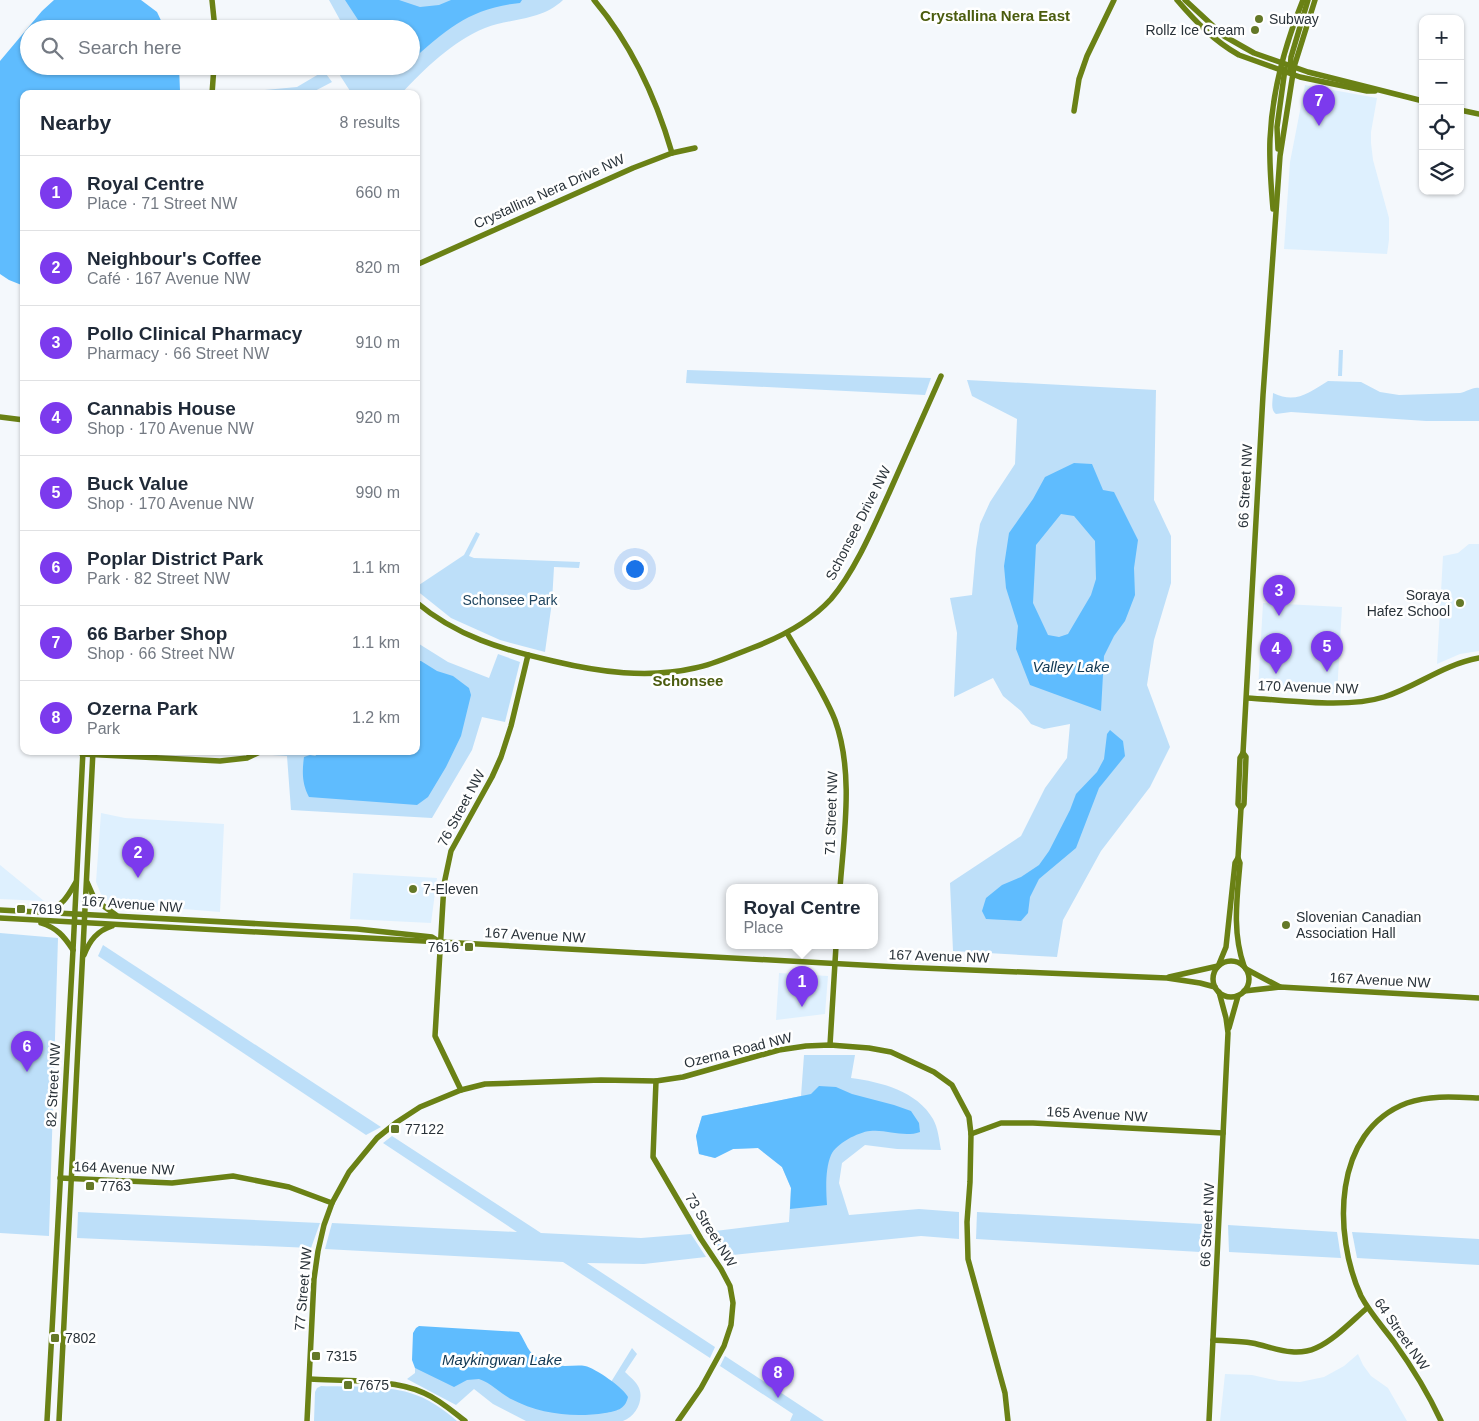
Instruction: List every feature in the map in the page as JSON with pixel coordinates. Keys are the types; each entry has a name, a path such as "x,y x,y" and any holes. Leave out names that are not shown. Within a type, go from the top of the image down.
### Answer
{"street":[{"path":"212,0 214,20"},
{"path":"594,0 626,44 661,116 672,153"},
{"path":"1074,111 1079,80 1087,56 1114,0"},
{"path":"1177,0 1208,33 1227,49 1249,60 1283,72 1332,85 1378,91"},
{"path":"1185,0 1216,29 1254,53 1308,72 1419,100"},
{"name":"66 Street NW","path":"1245,967 1238,951 1236,929 1240,863 1238,858 1241,808 1244,804 1246,757 1243,753 1263,395 1274,221 1285,118 1293,75 1289,65 1303,0"},
{"path":"1289,65 1308,0"},
{"name":"66 Street NW","path":"1274,221 1270,139 1283,72 1289,65 1315,0"},
{"path":"1280,158 1276,138 1283,72"},
{"path":"212,90 213,75"},
{"path":"1464,111 1479,114"},
{"name":"Crystallina Nera Drive NW","path":"420,262 603,180 672,153 695,148"},
{"name":"Schonsee Drive NW","path":"420,605 440,620 462,632 499,648 601,671 627,674 673,672 695,668 712,664 770,641 812,616 826,604 844,581 878,517 941,376"},
{"path":"0,417 20,420"},
{"name":"71 Street NW","path":"786,633 831,711 842,745 846,783 840,884"},
{"name":"76 Street NW","path":"461,1090 435,1036 444,884 451,851 501,757 511,726 528,656"},
{"name":"170 Avenue NW","path":"1247,698 1344,703 1375,700 1400,691 1451,665 1479,658"},
{"name":"82 Street NW","path":"47,1421 83,755"},
{"name":"82 Street NW","path":"58,1421 93,755"},
{"path":"125,755 220,761 247,758 253,755"},
{"name":"66 Street NW","path":"1218,965 1226,947 1235,863 1238,858"},
{"path":"86,879 95,900 118,916"},
{"path":"38,912 57,907 68,896 77,880"},
{"name":"167 Avenue NW","path":"0,910 357,929 432,937 440,942"},
{"name":"167 Avenue NW","path":"0,918 835,964 1167,978 1200,983 1217,990"},
{"path":"22,920 52,926 62,934 73,950"},
{"path":"217,922 217,929"},
{"path":"82,959 89,942 104,929 116,925"},
{"path":"830,1046 836,949"},
{"path":"1232,961 1238,962 1245,967 1249,979 1247,986 1241,994 1227,996 1217,990 1213,978 1218,965 1232,961"},
{"name":"167 Avenue NW","path":"1167,978 1218,965"},
{"name":"167 Avenue NW","path":"1245,967 1280,987"},
{"name":"167 Avenue NW","path":"1241,994 1280,987 1479,998"},
{"name":"66 Street NW","path":"1217,990 1228,1030"},
{"name":"66 Street NW","path":"1209,1421 1228,1030 1241,994"},
{"name":"Ozerna Road NW","path":"420,1107 461,1090 485,1084 601,1080 656,1081 683,1077 778,1050 806,1046 868,1048 891,1052 934,1072 952,1085 968,1117 971,1134 967,1222 968,1260 1005,1393 1008,1421"},
{"name":"73 Street NW","path":"656,1081 654,1157 701,1239 721,1268 730,1286 733,1303 731,1325 714,1368 678,1421"},
{"name":"64 Street NW","path":"1441,1421 1431,1400 1408,1362 1367,1308 1355,1280 1346,1241 1343,1219 1344,1202 1348,1175 1355,1152 1371,1127 1379,1120 1395,1109 1414,1101 1437,1097 1479,1098"},
{"name":"77 Street NW","path":"307,1421 316,1265 321,1235 332,1203 349,1172 377,1138 420,1107"},
{"name":"165 Avenue NW","path":"971,1134 1001,1124 1033,1123 1223,1133"},
{"name":"164 Avenue NW","path":"60,1178 172,1184 233,1176 289,1187 332,1203"},
{"path":"1213,1340 1253,1343 1277,1351 1301,1352 1316,1348 1338,1333 1367,1308"},
{"path":"52,1319 64,1320"},
{"path":"310,1379 408,1386 436,1399 465,1421"}],"shaded area":[{"path":"1305,85 1377,98 1371,143 1373,160 1389,218 1387,254 1284,249 1290,162"},
{"name":"Soraya Hafez School","path":"1469,544 1479,544 1479,651 1460,654 1437,664 1443,556 1458,553"},
{"path":"1263,603 1342,607 1337,694 1258,690"},
{"path":"101,813 125,818 224,824 220,912 111,903 101,894 96,882"},
{"path":"0,865 44,901 0,899"},
{"path":"353,873 437,878 431,923 350,919"},
{"path":"779,973 828,976 825,1014 776,1020"},
{"path":"1358,1354 1371,1376 1388,1388 1407,1421 1220,1421 1225,1374 1252,1375 1279,1381 1300,1382 1324,1377 1344,1366"}],"green space":[{"path":"329,0 563,0 545,12 485,28 473,34 450,48 420,74 420,20 340,20"},
{"path":"317,75 327,75 332,82 317,90 265,90 297,87"},
{"path":"340,75 419,75 405,90 349,90"},
{"path":"1339,350 1343,350 1342,376 1338,376"},
{"path":"687,370 931,378 925,395 686,383"},
{"path":"967,380 1156,390 1154,500 1171,536 1171,583 1154,640 1147,685 1170,747 1150,787 1101,851 1063,920 1057,957 953,951 950,883 1021,836 1045,788 1067,758 1070,724 1044,729 1031,724 1021,711 1003,696 993,678 954,697 957,633 950,598 972,595 980,524 990,502 1015,464 1017,419 972,396"},
{"path":"1328,381 1361,382 1380,392 1399,395 1460,393 1479,388 1479,421 1426,421 1291,412 1276,414 1274,412 1272,407 1273,393 1288,397 1302,396"},
{"name":"Schonsee Park","path":"476,532 480,534 469,556 474,558 580,562 579,568 554,567 552,602 545,652 500,640 451,618 420,593 420,584 464,555"},
{"path":"420,644 448,662 489,678 498,654 520,662 505,722 482,717 472,750 432,818 291,810 287,756 272,755 420,755"},
{"path":"0,933 58,938 49,1236 0,1233"},
{"path":"103,945 381,1127 366,1135 98,956"},
{"path":"804,1055 855,1055 851,1078 886,1085 918,1101 933,1119 937,1130 941,1150 897,1149 865,1145 842,1163 839,1183 849,1215 919,1209 959,1212 959,1239 921,1236 723,1256 707,1232 789,1222 791,1188 782,1167 758,1148 733,1149 715,1158 699,1154 696,1136 702,1116 801,1096"},
{"path":"392,1136 541,1233 641,1238 691,1234 706,1257 644,1264 587,1263 715,1347 710,1358 563,1262 325,1249 332,1223 517,1232 383,1143"},
{"path":"78,1212 320,1223 311,1248 77,1238"},
{"path":"977,1212 1202,1224 1200,1252 976,1239"},
{"path":"1228,1225 1337,1232 1341,1258 1229,1252"},
{"path":"1352,1232 1479,1239 1479,1265 1357,1258"},
{"path":"632,1348 637,1354 625,1372 638,1386 640,1403 632,1416 623,1421 526,1421 493,1404 474,1389 456,1405 407,1379 415,1373 415,1368 451,1378 476,1374 611,1402 611,1382"},
{"path":"725,1356 824,1421 790,1421 793,1414 720,1366"},
{"path":"321,1386 400,1390 429,1401 457,1421 314,1421 315,1392"}],"water":[{"path":"54,0 141,0 157,12 161,20 34,20"},
{"path":"345,0 399,0 420,7 439,5 451,0 522,0 520,3 502,6 473,15 448,30 420,53 420,20 358,20"},
{"path":"20,37 20,75 179,75 180,90 20,90 20,284 0,274 0,61"},
{"name":"Valley Lake","path":"1074,463 1092,464 1103,490 1114,492 1138,540 1134,568 1135,595 1125,621 1114,636 1104,656 1101,711 1030,685 1016,649 1018,626 1006,588 1004,566 1009,533 1033,499 1045,477","holes":["1061,514 1074,516 1095,541 1096,579 1091,595 1068,634 1059,637 1048,635 1033,603 1036,545"]},
{"path":"420,661 437,671 453,676 469,688 471,695 461,736 446,767 428,797 417,805 309,797 304,783 303,762 304,757 420,755"},
{"path":"1110,730 1123,741 1125,756 1099,788 1076,848 1039,879 1030,897 1028,913 1021,921 986,919 982,911 986,898 1002,885 1021,877 1039,865 1049,851 1076,794 1097,772 1104,759 1107,734"},
{"path":"819,1086 836,1087 852,1094 911,1111 919,1123 920,1132 901,1134 870,1131 848,1139 834,1151 829,1161 826,1180 827,1205 790,1209 791,1188 782,1167 758,1148 733,1149 715,1158 699,1154 696,1136 702,1116 811,1094"},
{"name":"Maykingwan Lake","path":"419,1326 519,1332 530,1351 536,1357 555,1365 583,1366 595,1370 621,1389 628,1397 627,1401 620,1409 613,1411 569,1415 557,1414 522,1404 479,1379 467,1380 454,1387 415,1368 412,1360 413,1333"}],"place":[{"name":"Subway","path":"1259,19"},
{"name":"Rollz Ice Cream","path":"1255,30"},
{"name":"66 Barber Shop","path":"1319,126"},
{"name":"Soraya Hafez School","path":"1460,603"},
{"name":"Pollo Clinical Pharmacy","path":"1279,616"},
{"name":"Buck Value","path":"1327,672"},
{"name":"Cannabis House","path":"1276,674"},
{"name":"Neighbour's Coffee","path":"138,878"},
{"name":"7-Eleven","path":"413,889"},
{"name":"7619","path":"21,909"},
{"name":"Slovenian Canadian Association Hall","path":"1286,925"},
{"name":"7616","path":"469,947"},
{"name":"Royal Centre","path":"802,1007"},
{"name":"Poplar District Park","path":"27,1072"},
{"name":"77122","path":"395,1129"},
{"name":"7763","path":"90,1186"},
{"name":"7802","path":"55,1338"},
{"name":"7315","path":"316,1356"},
{"name":"7675","path":"348,1385"},
{"name":"Ozerna Park","path":"778,1398"}],"district":[{"name":"Crystallina Nera East","path":"995,15"},
{"name":"Schonsee","path":"688,680"}]}
